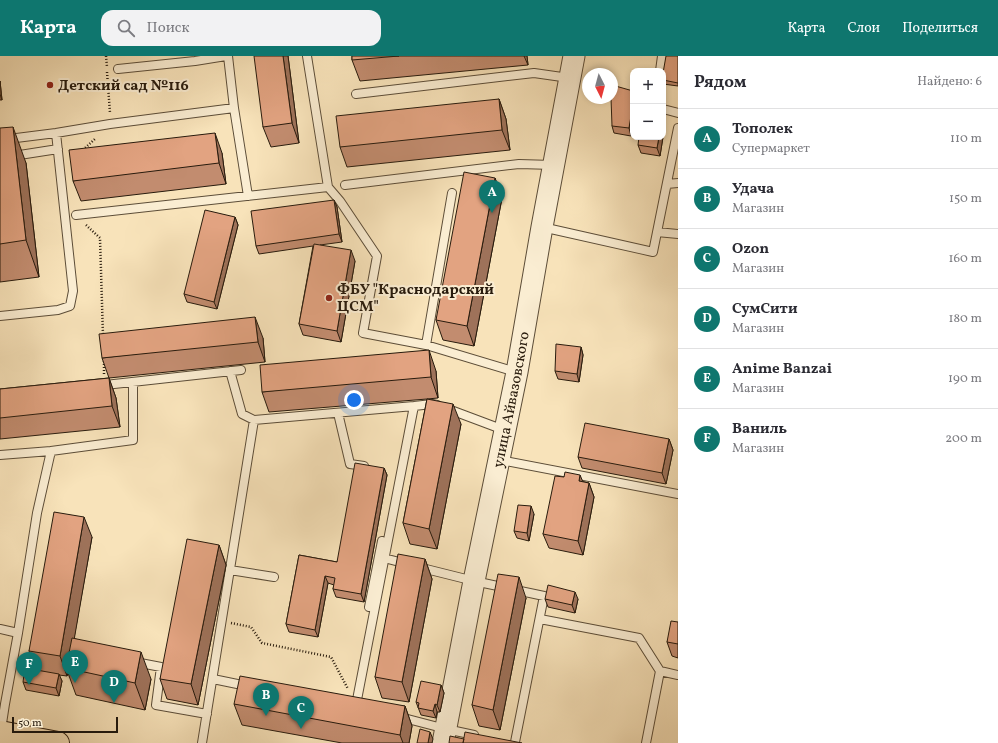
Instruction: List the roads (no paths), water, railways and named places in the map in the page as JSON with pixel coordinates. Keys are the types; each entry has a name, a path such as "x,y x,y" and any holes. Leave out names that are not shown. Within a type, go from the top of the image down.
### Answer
{"main road":[{"path":"0,732 58,743"}],"street":[{"name":"улица Айвазовского","path":"444,736 504,430 517,372 574,56"}],"lane":[{"path":"118,69 227,56 248,196"},
{"path":"307,56 328,187 340,201 377,256 363,332 426,345 517,372"},
{"path":"660,68 662,56"},
{"path":"356,94 534,73 570,78"},
{"path":"0,140 234,108"},
{"path":"666,110 678,113"},
{"path":"542,227 653,252 678,128"},
{"path":"0,316 58,310 70,306 73,291 56,133"},
{"path":"0,158 58,149"},
{"path":"345,185 520,164 554,166"},
{"path":"667,184 678,183"},
{"path":"76,215 328,187"},
{"path":"426,345 452,194"},
{"path":"657,232 678,234"},
{"path":"104,385 241,370"},
{"path":"230,371 242,414 254,420 432,404 504,430"},
{"path":"0,455 51,451 133,440 134,382"},
{"path":"356,705 414,406"},
{"path":"338,413 350,464 368,467"},
{"path":"202,743 254,420"},
{"path":"0,732 18,633 37,513 51,451"},
{"path":"499,460 678,494"},
{"path":"369,607 386,521"},
{"path":"384,558 474,581 544,596 513,742"},
{"path":"230,570 274,577"},
{"path":"540,619 639,638 660,671 646,743"},
{"path":"0,629 18,633"},
{"path":"130,661 161,667 156,705 207,714"},
{"path":"660,671 678,675"},
{"path":"213,679 258,688"},
{"path":"393,715 444,736 484,737"}],"place":[{"name":"Детский сад №116","path":"50,85"},
{"name":"Тополек","path":"492,213"},
{"name":"ФБУ \"Краснодарский ЦСМ\"","path":"329,298"},
{"name":"Anime Banzai","path":"75,683"},
{"name":"Ваниль","path":"29,685"},
{"name":"СумСити","path":"114,703"},
{"name":"Удача","path":"266,716"},
{"name":"Ozon","path":"301,729"}]}
